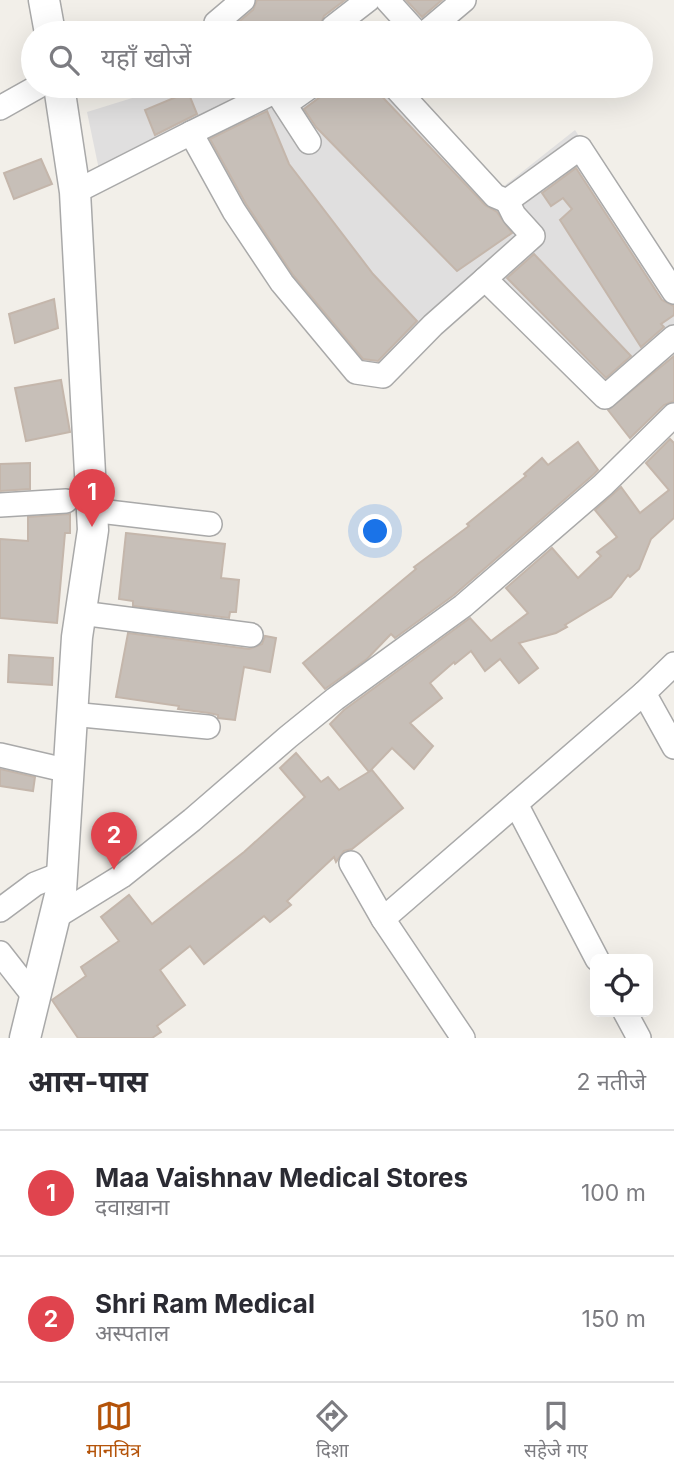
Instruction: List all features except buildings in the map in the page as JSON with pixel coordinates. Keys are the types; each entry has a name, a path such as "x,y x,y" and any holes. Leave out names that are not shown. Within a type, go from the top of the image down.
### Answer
{"street":[{"path":"44,0 48,21"},
{"path":"218,21 243,0"},
{"path":"341,21 368,0"},
{"path":"387,0 406,21"},
{"path":"439,21 464,0"},
{"path":"0,108 21,96"},
{"path":"25,1038 63,873 71,714 93,530 79,505 75,192 61,98"},
{"path":"75,192 254,98"},
{"path":"273,98 309,142"},
{"path":"191,132 234,211 282,283 356,372 383,376 433,325 533,236 514,215 507,201 495,196 405,98"},
{"path":"507,201 580,148 674,292"},
{"path":"485,279 605,397 674,337"},
{"path":"54,918 122,876 326,707 463,606 603,485 674,415"},
{"path":"0,505 79,505 210,524"},
{"path":"81,613 251,635"},
{"path":"383,919 674,664"},
{"path":"644,692 674,747"},
{"path":"71,714 208,727"},
{"path":"0,755 69,771"},
{"path":"516,804 594,954"},
{"path":"351,863 383,919 463,1038"},
{"path":"0,910 34,884 63,873"},
{"path":"0,953 36,999"},
{"path":"628,1017 639,1038"}],"shaded area":[{"path":"132,98 418,98 499,190 575,130 674,282 674,344 600,405 484,290 385,381 354,380 187,149 103,189 87,112"}],"place":[{"name":"Maa Vaishnav Medical Stores","path":"92,527"},
{"name":"Shri Ram Medical","path":"114,870"}]}
